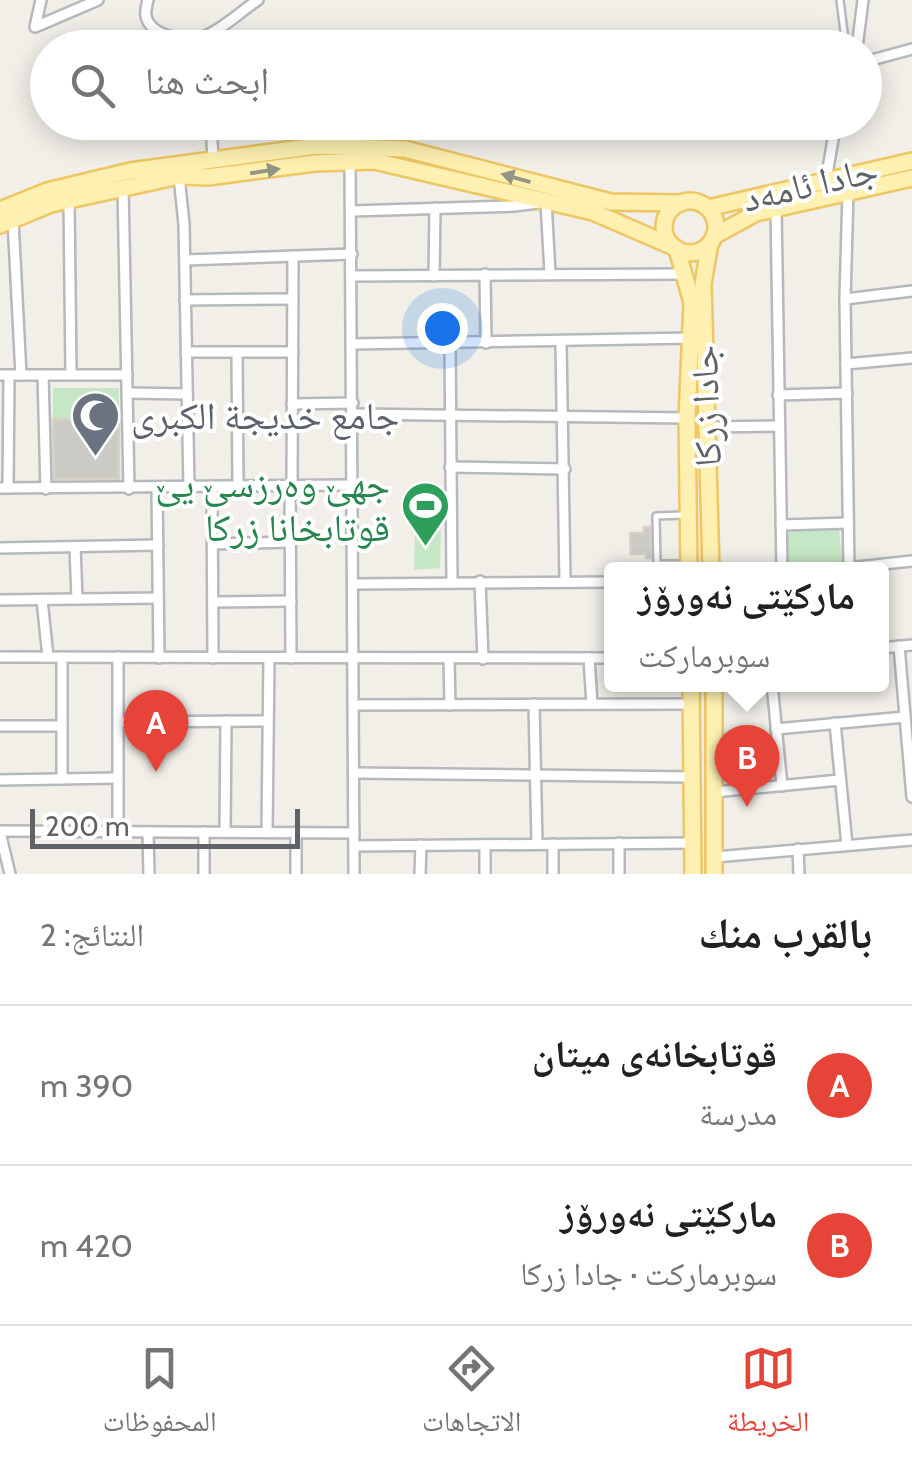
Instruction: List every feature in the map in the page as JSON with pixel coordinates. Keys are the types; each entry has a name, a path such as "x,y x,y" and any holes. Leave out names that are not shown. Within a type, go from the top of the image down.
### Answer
{"main road":[{"path":"317,146 389,147 433,155 611,202 697,202 708,208 715,220 712,240 695,252 676,248 609,218 400,164 350,161 208,177 178,176 4,218 47,192 130,171 317,146"},
{"name":"جادا ئامەد","path":"708,208 912,161"},
{"name":"جادا ئامەد","path":"712,240 746,217 912,178"},
{"path":"676,248 666,238 664,226 671,210 681,203"},
{"name":"جادا زرکا","path":"711,562 703,284 712,240"},
{"name":"جادا زرکا","path":"676,248 692,303 687,418 689,562"},
{"path":"687,478 708,477"},
{"path":"691,692 693,874"},
{"path":"714,692 714,874"}],"street":[{"path":"41,0 35,27 98,0"},
{"path":"148,0 145,15 156,30"},
{"path":"221,30 258,0"},
{"path":"859,30 864,0"},
{"path":"882,57 912,48"},
{"path":"208,177 213,160 212,140"},
{"path":"826,180 833,140"},
{"path":"350,161 354,874"},
{"path":"178,176 184,260 189,488"},
{"path":"124,188 128,489"},
{"path":"848,191 845,299 849,562"},
{"path":"69,200 71,374"},
{"path":"352,211 546,202 550,273"},
{"path":"434,276 435,208"},
{"path":"776,208 782,562"},
{"path":"4,218 21,375"},
{"path":"184,260 352,254"},
{"path":"290,658 293,256"},
{"path":"484,274 486,343"},
{"path":"352,276 686,274"},
{"path":"845,299 912,292"},
{"path":"185,300 293,299"},
{"path":"352,344 692,338"},
{"path":"562,343 565,581"},
{"path":"450,344 452,582"},
{"path":"186,352 293,352"},
{"path":"237,352 238,487"},
{"path":"846,364 912,358"},
{"path":"44,375 46,489"},
{"path":"127,375 4,376 4,488 353,486"},
{"path":"778,394 846,392"},
{"path":"128,393 187,394"},
{"path":"292,404 450,415 687,418"},
{"path":"706,427 779,426"},
{"path":"450,466 565,469"},
{"path":"212,488 213,658"},
{"path":"157,489 159,658"},
{"path":"781,525 848,523"},
{"path":"212,544 290,542"},
{"path":"0,548 158,545"},
{"path":"75,546 77,599"},
{"path":"480,581 484,658"},
{"path":"353,584 604,582"},
{"path":"0,600 158,598"},
{"path":"42,600 48,657"},
{"path":"213,602 290,601"},
{"path":"889,647 912,645"},
{"path":"899,646 912,796"},
{"path":"0,657 604,658"},
{"path":"62,657 62,779"},
{"path":"118,657 118,831"},
{"path":"267,832 268,658"},
{"path":"589,658 592,704"},
{"path":"450,659 450,705"},
{"path":"773,692 782,786"},
{"path":"534,704 537,844"},
{"path":"354,705 692,704"},
{"path":"776,729 905,717"},
{"path":"225,832 226,721"},
{"path":"118,722 268,721"},
{"path":"835,723 847,845"},
{"path":"0,726 62,726"},
{"path":"354,773 692,777"},
{"path":"0,780 118,778"},
{"path":"714,792 840,780"},
{"path":"10,874 0,832 354,833"},
{"path":"148,832 149,874"},
{"path":"204,832 204,874"},
{"path":"296,832 296,874"},
{"path":"715,856 912,840"},
{"path":"354,846 692,842"},
{"path":"553,844 553,874"},
{"path":"618,844 619,874"},
{"path":"485,845 485,874"},
{"path":"420,874 421,846"},
{"path":"798,849 799,874"}],"lane":[{"path":"840,0 844,30"},
{"path":"657,562 656,516 688,516"}],"green space":[{"path":"53,388 119,388 119,420 53,419"},
{"path":"839,528 842,562 788,562 786,532"},
{"path":"441,529 440,568 414,570 415,530"}],"building":[{"path":"53,419 119,420 119,479 54,479"},
{"path":"644,527 650,527 651,558 631,554 630,533 644,533"}],"place":[{"name":"جامع خدیجة الکبری","path":"96,458"},
{"name":"جھێ وەرزسێ یێ قوتابخانا زرکا","path":"425,548"},
{"name":"قوتابخانەی میتان","path":"156,772"},
{"name":"مارکێتی نەورۆز","path":"747,807"}]}
